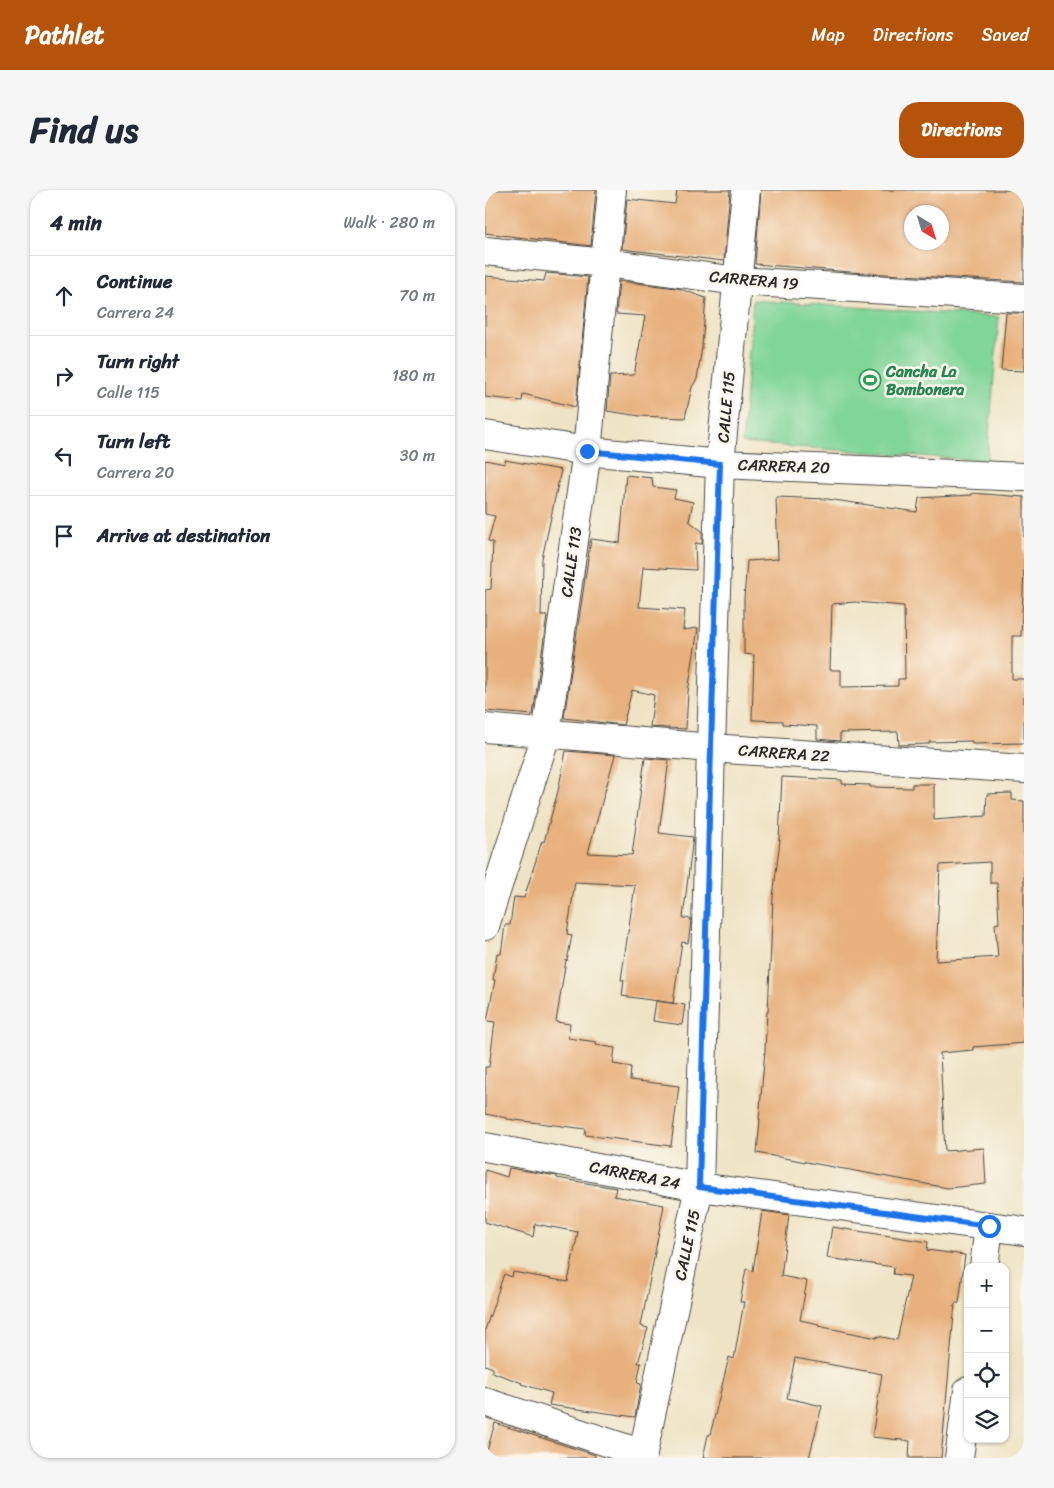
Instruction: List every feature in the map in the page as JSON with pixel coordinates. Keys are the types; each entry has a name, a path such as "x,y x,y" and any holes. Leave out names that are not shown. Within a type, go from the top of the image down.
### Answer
{"street":[{"name":"CALLE 113","path":"485,926 546,735 587,451 612,190"},
{"name":"CALLE 115","path":"642,1456 699,1187 720,464 746,190"},
{"name":"CARRERA 19","path":"485,251 606,262 737,281 1024,298"},
{"name":"CARRERA 20","path":"485,435 587,451 720,464 1024,477"},
{"name":"CARRERA 22","path":"485,728 546,735 711,748 1024,769"},
{"name":"CARRERA 24","path":"485,1147 699,1187 1024,1231"},
{"path":"984,1263 989,1226"},
{"path":"959,1458 967,1398"},
{"path":"485,1402 642,1456"}],"green space":[{"name":"Cancha La Bombonera","path":"753,300 999,317 987,461 742,443"}],"building":[{"path":"485,190 596,190 591,246 485,233"},
{"path":"677,190 730,190 724,261 622,249 627,199 675,204"},
{"path":"761,190 1024,190 1024,282 850,272 755,264"},
{"path":"546,273 588,277 576,407 523,394 522,401 485,397 485,276 544,281"},
{"path":"619,281 677,288 706,298 697,379 692,387 685,418 640,416 607,411 610,376 634,375 645,316 616,314"},
{"path":"1006,313 1024,313 1024,371 1001,370"},
{"path":"485,460 505,464 505,460 561,470 542,559 541,616 547,616 533,715 485,711 485,590 491,589 493,542 488,541 495,516 485,514"},
{"path":"626,475 652,478 653,487 676,490 674,498 693,502 689,521 702,531 702,544 695,543 696,570 643,567 639,607 685,610 683,630 698,628 688,692 686,729 650,727 654,695 632,690 623,725 564,718 591,539 620,543"},
{"path":"972,493 1024,497 1024,569 1021,636 1012,636 1012,679 1024,679 1024,743 972,744 972,741 899,745 898,732 840,733 840,741 817,739 817,726 783,724 783,721 752,720 754,655 744,654 744,599 747,561 778,559 776,497 827,499 917,512 919,498 972,495","holes":["855,602 904,606 905,679 898,679 898,686 841,687 841,670 830,670 832,604"]},
{"path":"566,751 615,755 588,853 632,855 645,758 669,760 659,833 693,837 683,918 691,919 690,929 688,943 682,942 673,1003 622,996 624,980 621,980 635,885 575,882 567,934 572,935 556,1022 570,1024 568,1038 597,1042 596,1045 615,1048 613,1064 631,1067 630,1080 679,1086 671,1146 585,1135 586,1129 507,1119 485,1114 485,1067 489,1067 495,1022 487,1021 495,980 493,980 497,953 501,954 505,925 510,925 514,897 524,898 542,841 544,842 558,791"},
{"path":"782,777 842,780 842,784 870,785 870,787 912,788 912,784 934,784 934,820 986,816 987,794 1012,793 1012,800 1024,801 1024,1043 973,1047 973,1050 940,1053 945,1151 984,1148 986,1184 948,1188 757,1153 768,1012 773,897 779,840","holes":["990,862 990,883 997,883 999,923 995,924 998,957 936,961 940,865"]},
{"path":"656,1001 685,1005 682,1025 653,1021"},
{"path":"509,1168 616,1188 614,1196 664,1205 641,1326 648,1328 638,1363 641,1363 637,1383 641,1384 635,1417 549,1405 552,1393 521,1384 492,1372 493,1368 485,1365 485,1330 504,1274 512,1277 513,1272 568,1282 578,1232 535,1224 533,1237 485,1222 485,1170 507,1177"},
{"path":"762,1211 789,1215 781,1276 807,1281 800,1320 819,1324 818,1326 877,1338 877,1336 897,1340 911,1276 893,1274 894,1267 827,1258 832,1227 928,1242 927,1250 965,1255 959,1303 955,1303 941,1458 909,1458 910,1441 872,1437 882,1374 795,1358 787,1398 822,1406 809,1458 703,1458 729,1357 734,1359 744,1302 740,1302 746,1269 753,1271"},
{"path":"495,1423 595,1455 595,1458 485,1458"}],"place":[{"name":"Cancha La Bombonera","path":"870,380"}],"route":[{"path":"587,451 720,464 699,1187 989,1226"}]}
